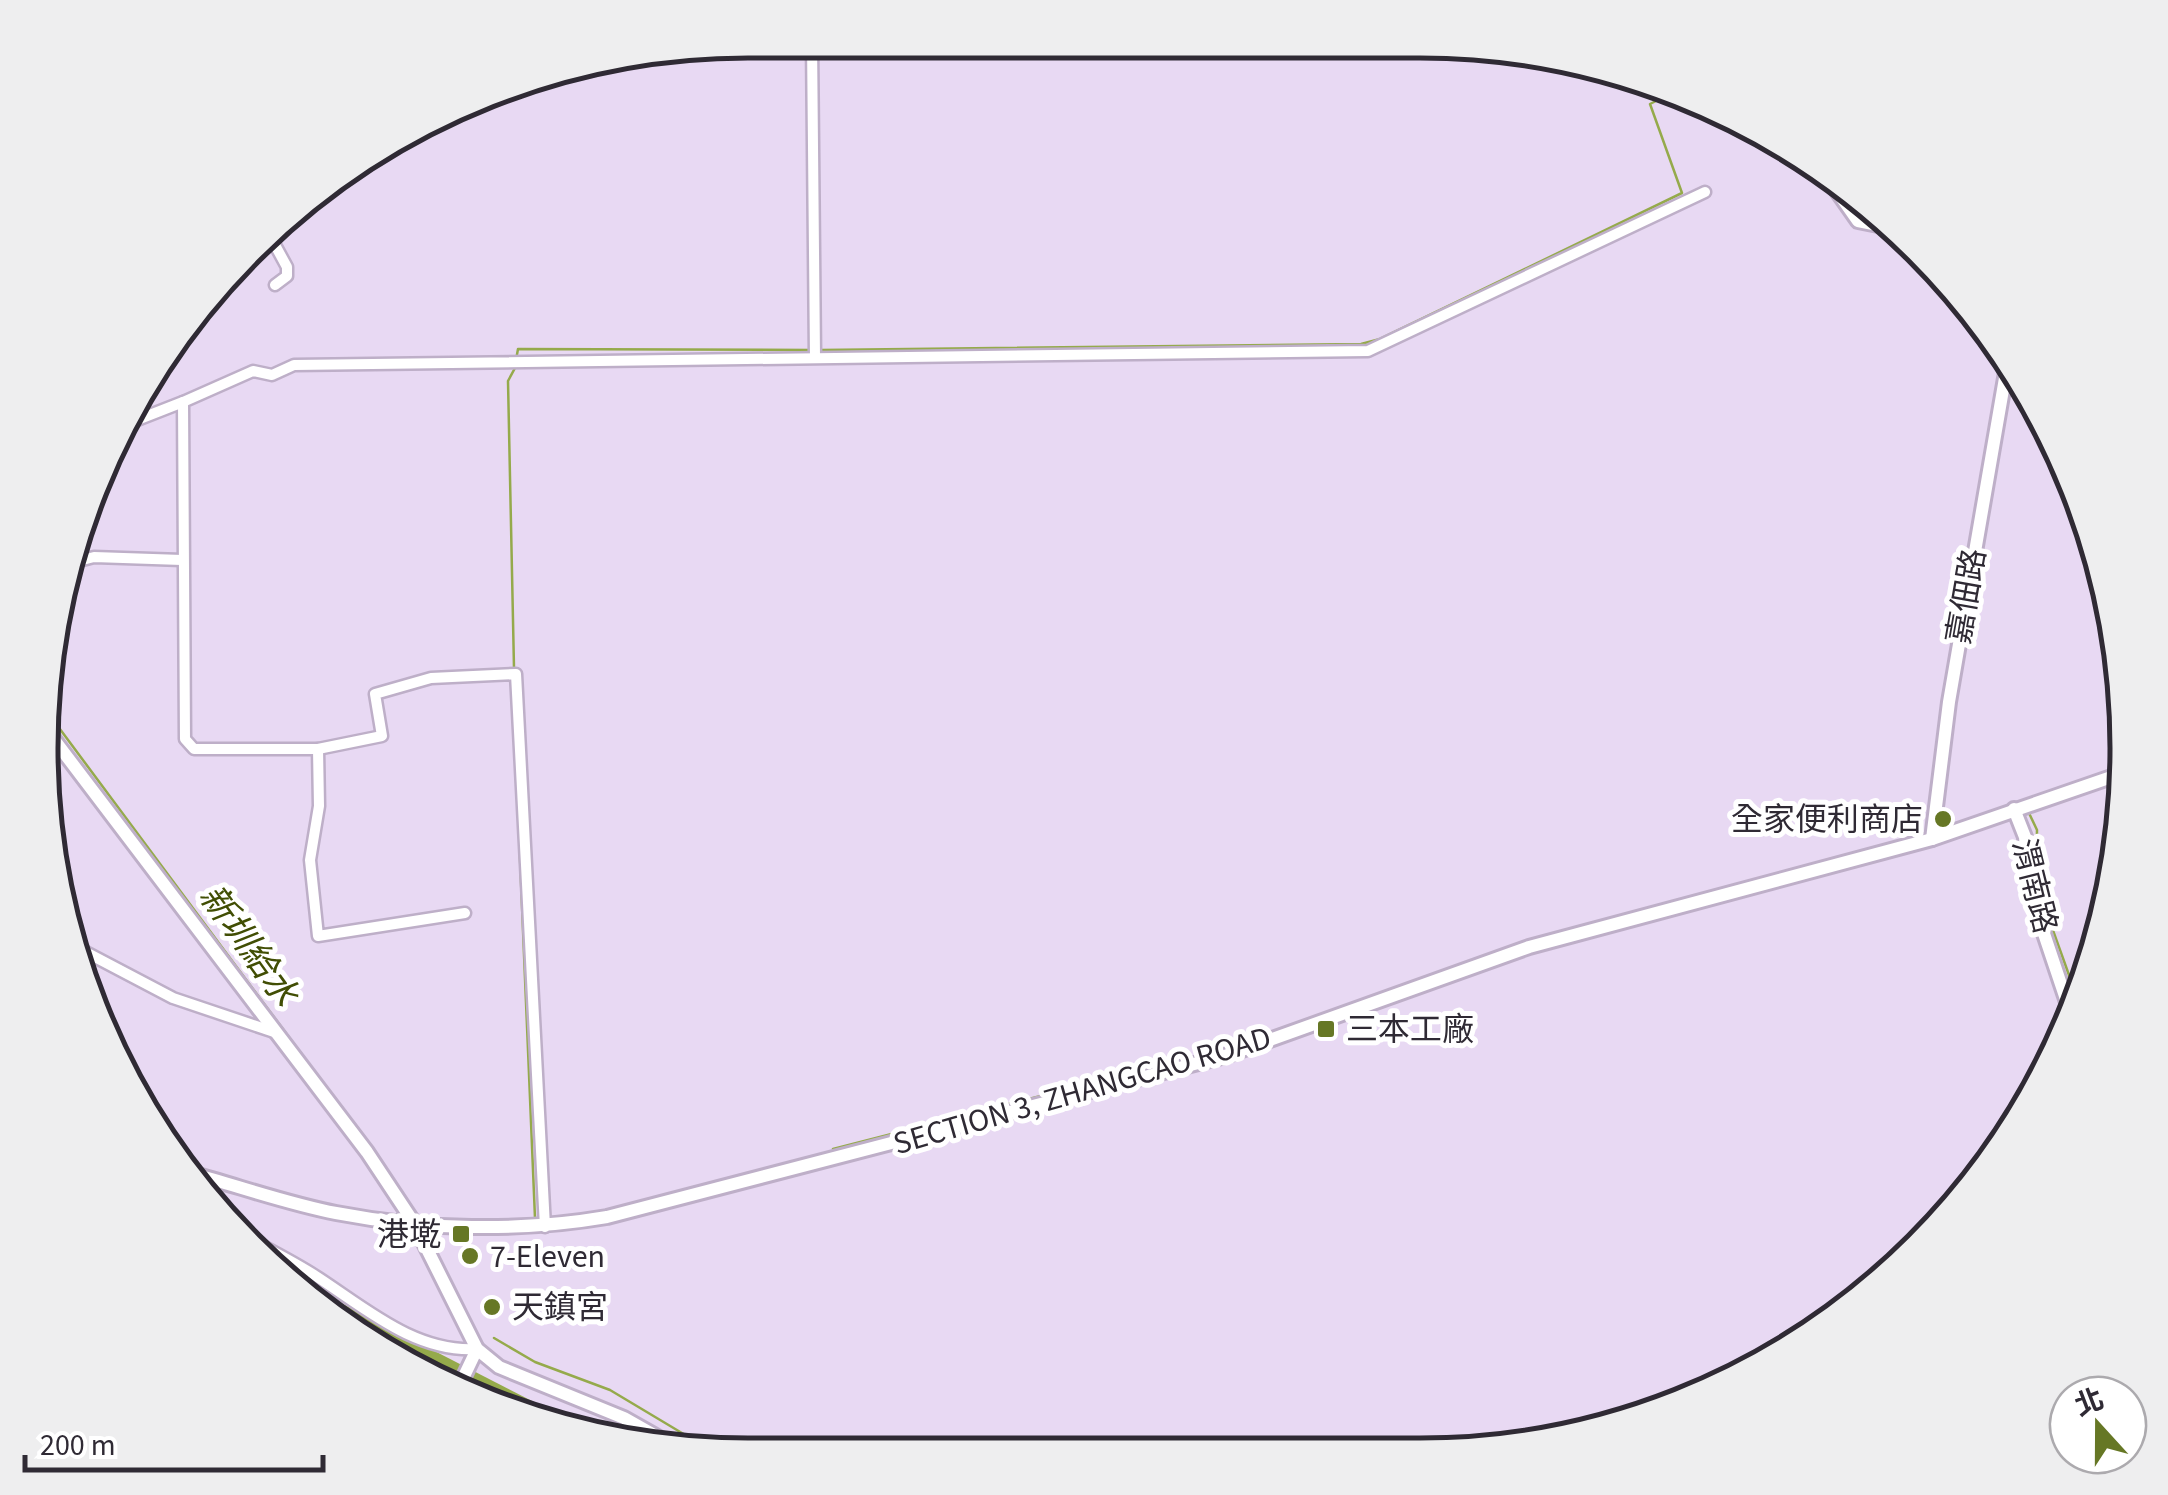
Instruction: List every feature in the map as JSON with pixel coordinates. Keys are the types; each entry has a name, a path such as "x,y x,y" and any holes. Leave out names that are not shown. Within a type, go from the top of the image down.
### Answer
{"street":[{"path":"812,58 815,357"},
{"path":"141,419 253,371 272,374 294,366 1368,351 1705,192"},
{"path":"1846,204 1858,221 1868,223"},
{"path":"275,246 287,267 287,276 275,286"},
{"name":"嘉佃路","path":"1932,839 1949,702 2004,381"},
{"path":"182,402 185,739 194,749 318,749 382,736 375,694 431,678 516,674 545,1227"},
{"path":"84,560 94,556 182,560"},
{"path":"58,746 420,1222 477,1348 499,1367 645,1430"},
{"path":"318,749 318,806 310,860 318,936 465,913"},
{"name":"SECTION 3, ZHANGCAO ROAD","path":"209,1178 334,1213 420,1222 545,1227 607,1217 1174,1070 1530,946 1932,839 2109,778"},
{"name":"渭南路","path":"2014,810 2025,836 2029,889 2064,995"},
{"path":"90,954 173,998 278,1034"},
{"path":"285,1259 400,1331 452,1350 477,1348"},
{"path":"462,1375 477,1348"}],"shaded area":[{"path":"331,1298 541,1405 442,1366 402,1345"}],"waterway":[{"path":"821,350 1361,344 1380,339 1682,193 1650,104 1658,100"},
{"path":"516,360 518,349 813,350"},
{"path":"514,668 508,381 515,368"},
{"name":"新圳給水","path":"58,727 337,1102"},
{"path":"517,786 535,1218"},
{"path":"2028,811 2037,830 2036,883 2070,979"},
{"path":"833,1149 1130,1073"},
{"name":"新圳給水","path":"403,1195 410,1206"},
{"path":"494,1338 535,1362 610,1390 684,1434"}],"place":[{"name":"全家便利商店","path":"1943,819"},
{"name":"三本工廠","path":"1326,1029"},
{"name":"港墘","path":"461,1234"},
{"name":"7-Eleven","path":"470,1256"},
{"name":"天鎮宮","path":"492,1307"}]}
